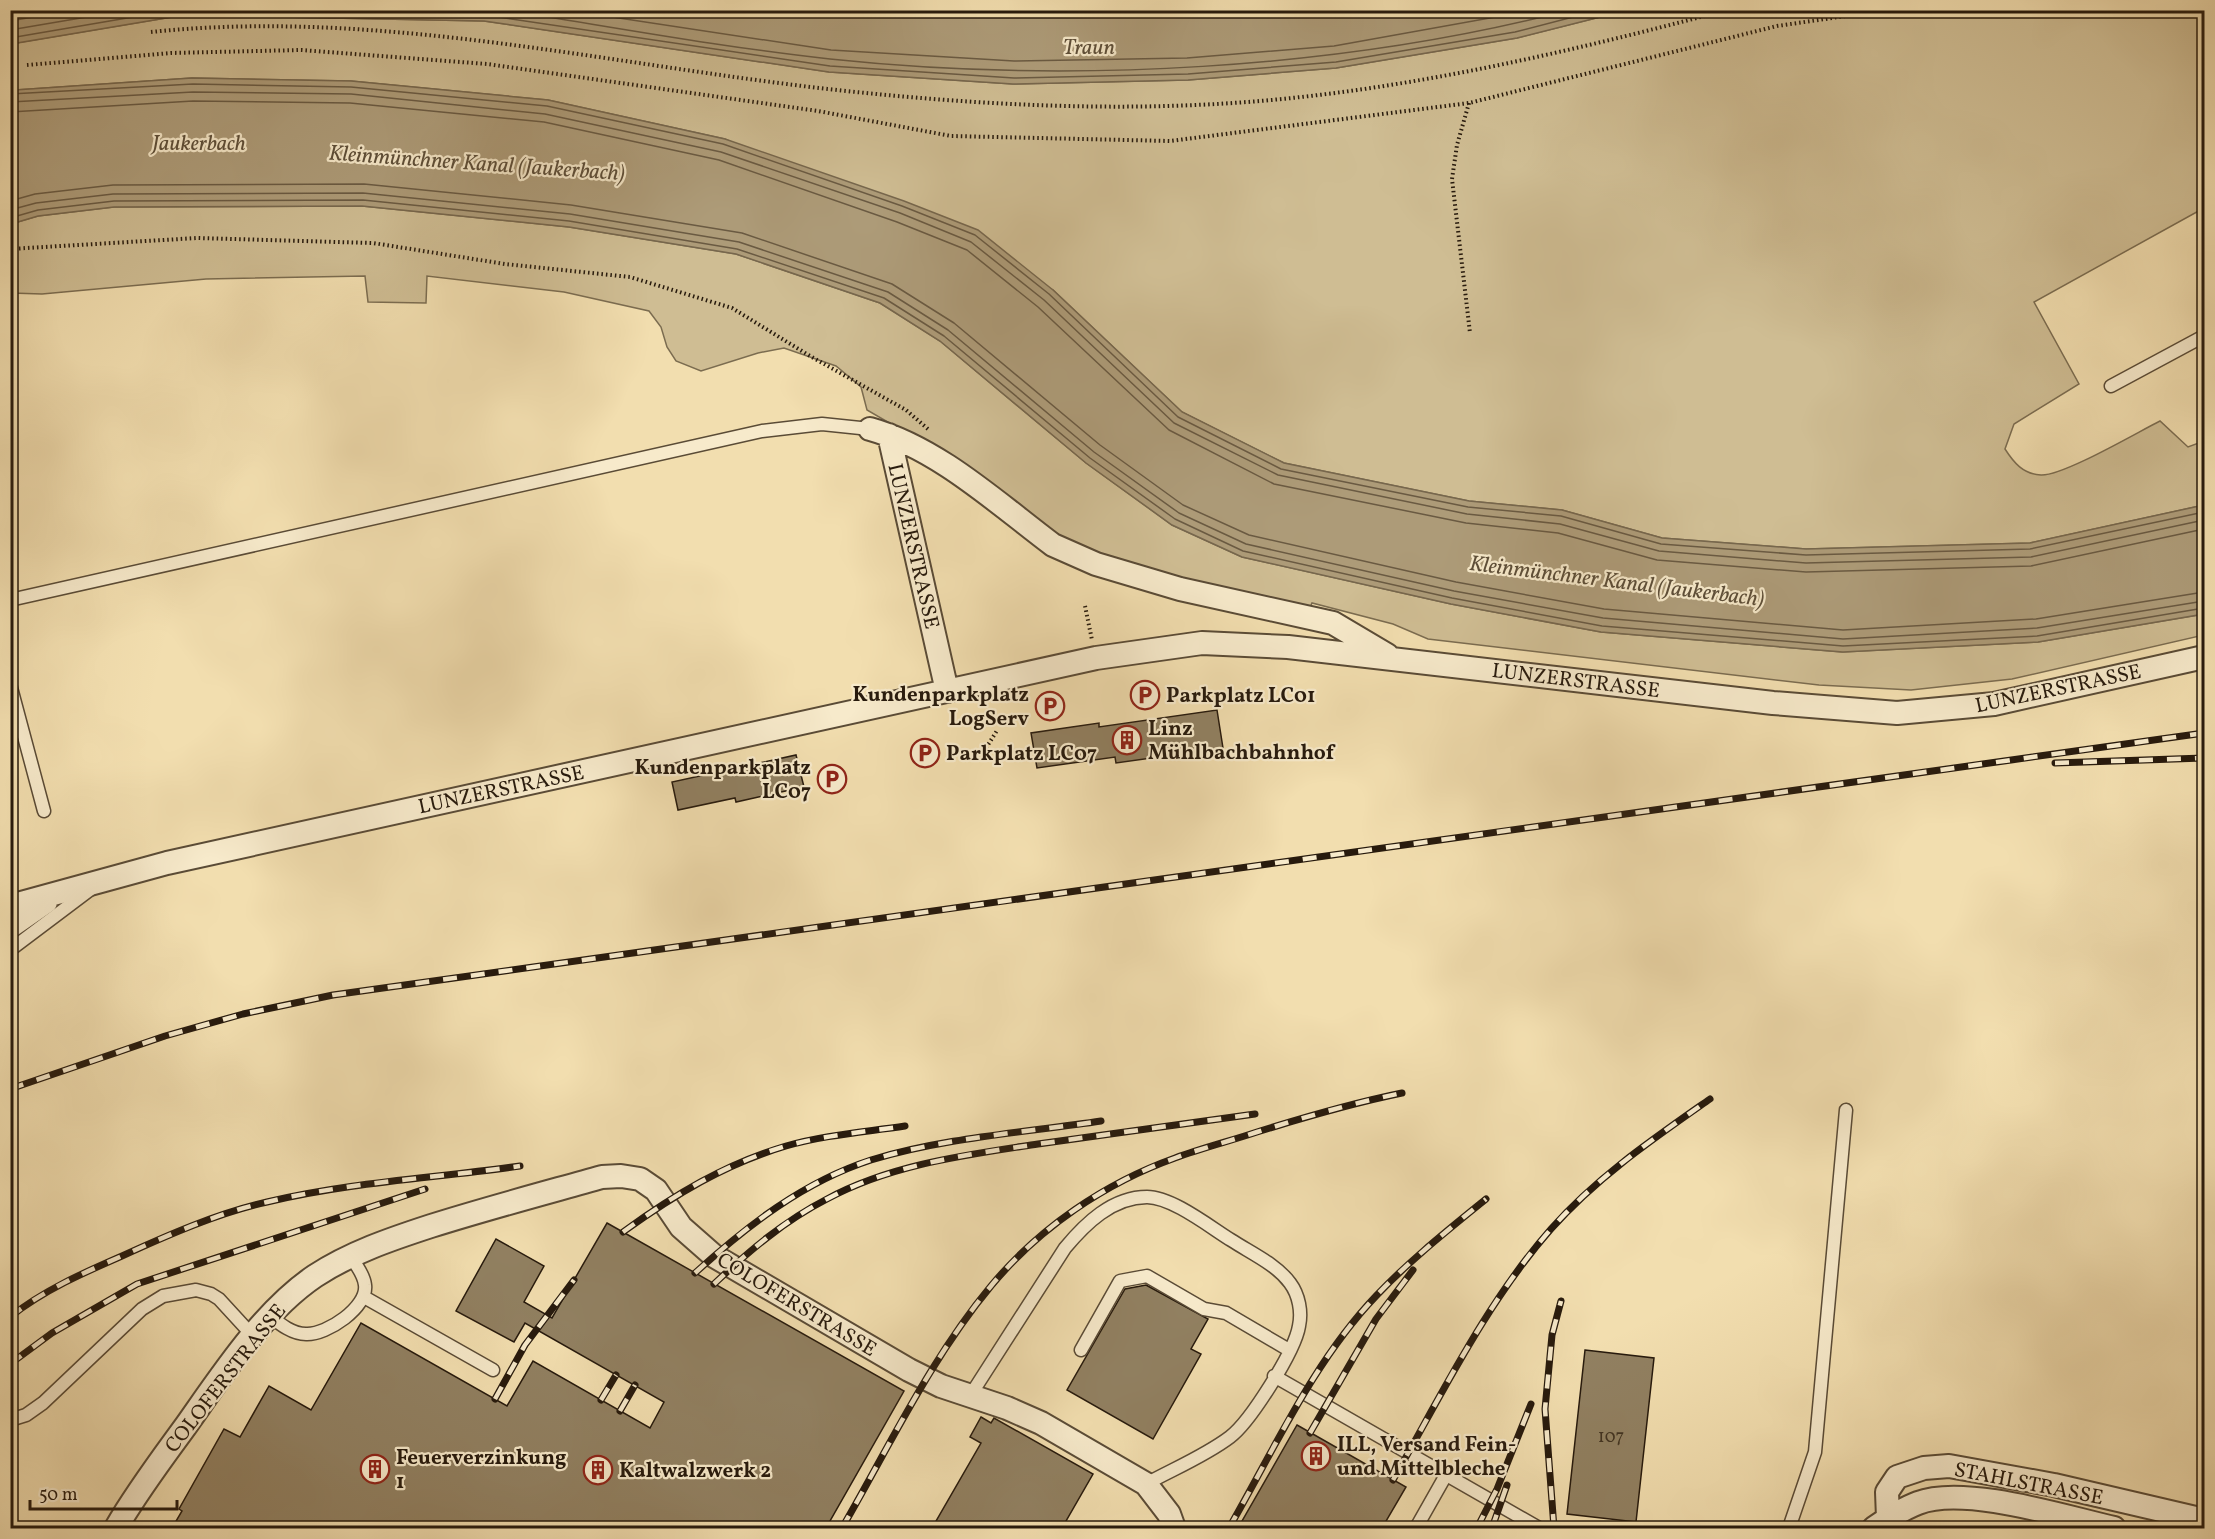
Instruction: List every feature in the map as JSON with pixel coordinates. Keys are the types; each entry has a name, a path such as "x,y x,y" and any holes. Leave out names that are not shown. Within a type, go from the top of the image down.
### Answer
{"street":[{"path":"879,432 960,477 1053,545 1072,556 1180,589 1333,623 1394,659"},
{"name":"LUNZERSTRASSE","path":"879,432 948,691"},
{"name":"LUNZERSTRASSE","path":"10,906 178,861 1096,658 1202,643 1288,647 1773,703 1897,712 1994,704 2205,657"},
{"name":"LUNZERSTRASSE","path":"10,927 56,895"},
{"name":"COLOFERSTRASSE","path":"116,1528 130,1504 210,1391 270,1316 291,1294 315,1275 350,1256 476,1212 602,1177 621,1176 640,1179 656,1190 681,1227 714,1256 909,1370 1041,1423 1146,1484"},
{"name":"STAHLSTRASSE","path":"1881,1523 1887,1492 1897,1477 1924,1468 1949,1466 2054,1485 2205,1520"},
{"path":"1146,1484 1169,1514 1174,1528"},
{"name":"STAHLSTRASSE","path":"1881,1523 1919,1502 1941,1498 1968,1499 2114,1528"}],"lane":[{"path":"2111,386 2205,336"},
{"path":"10,600 762,430 822,424 879,432"},
{"path":"10,684 44,812"},
{"path":"10,950 103,880"},
{"path":"1789,1528 1815,1452 1846,1110"},
{"path":"970,1396 1065,1248 1083,1227 1105,1210 1124,1201 1148,1197 1168,1202 1272,1265 1290,1283 1300,1303 1299,1327 1289,1350 1256,1409 1230,1437 1146,1484"},
{"path":"270,1316 286,1328 307,1334 329,1328 351,1314 364,1297 365,1284 350,1256"},
{"path":"1081,1350 1120,1281 1147,1276 1204,1309 1226,1313 1289,1350"},
{"path":"10,1420 26,1415 43,1403 142,1309 163,1296 196,1290 211,1294 219,1299 254,1336"},
{"path":"364,1297 493,1370"},
{"path":"1274,1376 1539,1528"},
{"path":"1416,1528 1446,1475"}],"path":[{"path":"151,32 201,27 326,28 396,33 569,52 862,93 994,104 1085,106 1233,103 1389,85 1497,65 1727,10"},
{"path":"27,64 171,53 301,50 441,61 567,75 818,111 951,136 1170,141 1469,103 1777,26 1887,10"},
{"path":"1469,103 1457,145 1452,179 1470,333"},
{"path":"10,249 197,238 373,243 505,264 630,277 732,308 810,356 906,410 931,432"},
{"path":"1085,606 1092,640"},
{"path":"986,748 998,729"}],"shaded area":[{"path":"1624,11 2204,11 2204,208 2034,302 2079,384 2014,424 2005,449 2024,470 2041,475 2066,469 2082,462 2160,421 2188,447 2204,441 2204,505 2030,543 1806,549 1662,538 1562,510 1469,501 1284,463 1182,412 1053,290 725,139 548,100 351,81 192,78 15,90 11,87 10,44 184,15 484,21 829,72 1013,84 1188,80 1336,68 1517,38"},
{"path":"362,206 569,227 736,254 880,303 940,341 1086,463 1172,525 1242,557 1451,604 1601,632 1842,652 2038,642 2204,614 2204,635 2012,679 1911,690 1819,685 1428,639 1393,624 1312,603 1309,610 1129,564 1067,541 953,460 867,410 861,387 836,366 784,348 758,353 701,371 676,361 667,347 661,327 649,311 564,292 427,276 426,303 368,302 365,276 206,279 42,294 11,293 11,224 38,216 114,207"}],"water":[{"name":"Traun","path":"11,10 1624,11 1517,38 1336,68 1188,80 1013,84 829,72 484,21 184,15 11,44"},
{"name":"Jaukerbach","path":"192,78 351,81 548,100 725,139 904,201 978,230 1053,290 1182,412 1284,463 1469,501 1562,510 1662,538 1806,549 2030,543 2204,505 2204,614 2038,642 1843,652 1601,632 1451,604 1242,557 1172,525 1086,463 940,341 880,303 736,254 569,227 362,206 114,207 38,216 11,224 11,87 15,90"}],"building":[{"name":"Linz Mühlbachbahnhof","path":"1217,710 1223,748 1116,763 1115,757 1037,768 1031,733 1099,723 1099,727"},
{"path":"796,755 804,787 736,802 735,798 678,810 672,782"},
{"path":"607,1223 904,1391 826,1528 172,1528 182,1511 179,1509 224,1429 240,1437 269,1386 311,1410 361,1323 507,1406 533,1361 650,1428 664,1402 525,1323 514,1342 456,1311 496,1239 544,1266 524,1302 552,1318"},
{"path":"1146,1285 1208,1319 1191,1349 1201,1354 1153,1439 1067,1390 1125,1289"},
{"path":"1585,1350 1654,1358 1636,1522 1567,1514"},
{"path":"981,1417 991,1423 994,1418 1093,1474 1062,1528 932,1528 981,1443 970,1437"},
{"name":"ILL, Versand Fein- und Mittelbleche","path":"1297,1425 1406,1487 1382,1528 1238,1528"}],"railway":[{"path":"10,1089 165,1036 243,1014 333,995 2204,733"},
{"path":"2055,763 2204,758"},
{"path":"842,1528 930,1373 969,1314 1010,1265 1052,1227 1123,1180 1175,1158 1311,1116 1402,1093"},
{"path":"1393,1480 1485,1318 1551,1229 1606,1176 1710,1099"},
{"path":"714,1284 754,1248 796,1217 827,1199 877,1177 903,1169 984,1152 1255,1114"},
{"path":"695,1273 777,1207 822,1180 846,1169 898,1152 927,1146 1101,1121"},
{"path":"623,1232 661,1205 701,1182 764,1153 815,1139 905,1126"},
{"path":"10,1317 50,1290 93,1269 193,1225 230,1212 298,1195 520,1166"},
{"path":"10,1364 52,1333 137,1284 425,1189"},
{"path":"1229,1528 1314,1378 1353,1322 1402,1270 1486,1199"},
{"path":"1310,1433 1376,1319 1413,1270"},
{"path":"495,1399 525,1345 574,1280"},
{"path":"1554,1528 1545,1409 1552,1335 1561,1301"},
{"path":"601,1400 616,1375"},
{"path":"620,1411 635,1385"},
{"path":"1477,1528 1497,1489 1531,1404"},
{"path":"1492,1528 1507,1485"}],"place":[{"name":"Parkplatz LC01","path":"1145,695"},
{"name":"Kundenparkplatz LogServ","path":"1050,706"},
{"name":"Linz Mühlbachbahnhof","path":"1127,740"},
{"name":"Parkplatz LC07","path":"925,753"},
{"name":"Kundenparkplatz LC07","path":"832,779"},
{"name":"ILL, Versand Fein- und Mittelbleche","path":"1316,1456"},
{"name":"Feuerverzinkung 1","path":"375,1469"},
{"name":"Kaltwalzwerk 2","path":"598,1470"}],"water label":[{"name":"Kleinmünchner Kanal (Jaukerbach)","path":"477,162"},
{"name":"Kleinmünchner Kanal (Jaukerbach)","path":"1617,580"}]}
